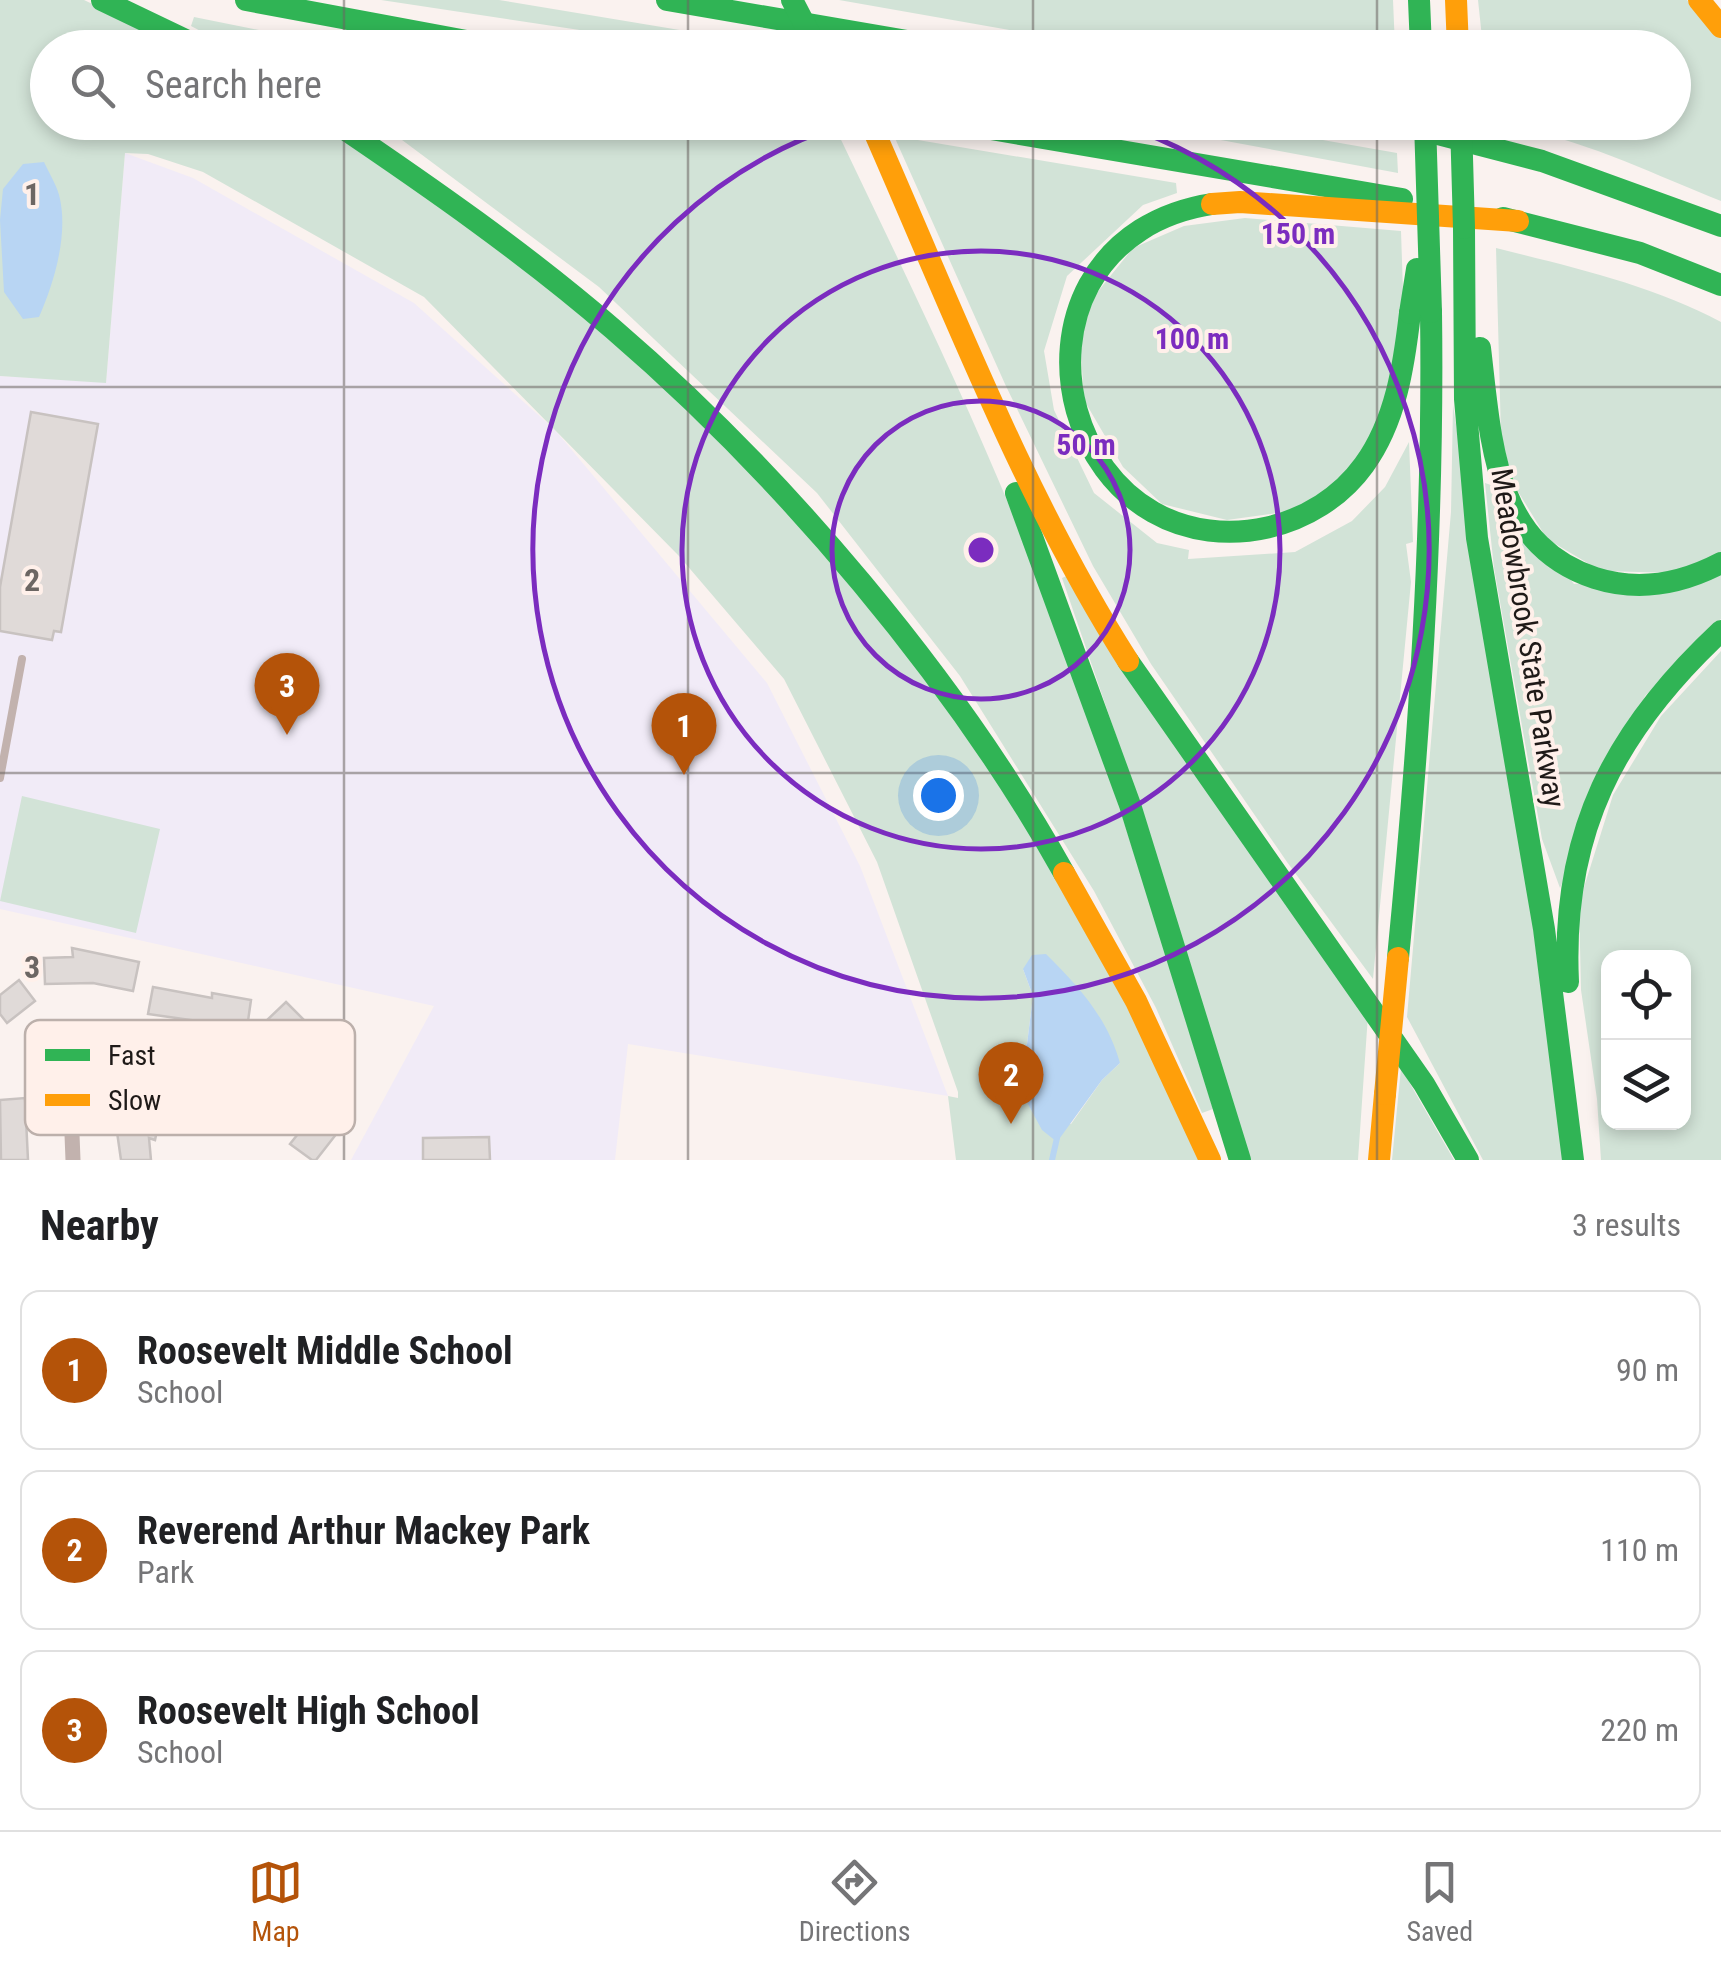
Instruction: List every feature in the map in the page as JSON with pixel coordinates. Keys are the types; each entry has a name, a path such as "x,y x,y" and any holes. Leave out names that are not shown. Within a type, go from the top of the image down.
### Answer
{"highway":[{"path":"102,0 164,30"},
{"path":"246,0 407,30"},
{"path":"792,0 808,30"},
{"path":"810,0 826,30"},
{"path":"1420,0 1421,30"},
{"path":"1456,0 1458,30"},
{"path":"1699,0 1721,27"},
{"path":"674,1 843,30"},
{"path":"361,140 445,196 588,306 744,450 848,565 919,653 1038,824 1090,911 1135,998 1210,1160"},
{"path":"862,140 895,196 1084,592 1147,692 1424,1084 1468,1160"},
{"path":"876,140 1064,618 1142,840 1240,1160"},
{"path":"1053,140 1518,221 1598,240 1721,285"},
{"path":"1379,1160 1426,598 1432,426 1421,312 1428,194 1425,140"},
{"path":"1461,140 1542,161 1721,226"},
{"name":"Meadowbrook State Parkway","path":"1462,140 1470,471 1482,578 1539,892 1573,1160"},
{"path":"1421,312 1394,408 1368,463 1329,502 1276,526 1239,531 1197,528 1146,507 1116,481 1099,458 1074,407 1068,347 1084,293 1116,249 1163,215 1197,204 1240,202 1518,221"},
{"path":"1464,228 1499,476 1513,513 1530,539 1568,569 1622,585 1662,585 1721,563"},
{"path":"1682,269 1721,307"},
{"path":"1569,1112 1566,916 1584,832 1616,759 1641,718 1680,670 1721,632"}],"street":[{"path":"72,1135 73,1160"}],"lane":[{"path":"0,778 22,659"}],"shaded area":[{"path":"125,153 193,178 414,303 555,430 767,683 860,866 948,1096 628,1044 615,1160 351,1160 434,1006 0,909 0,376 106,382"}],"green space":[{"path":"0,0 84,0 147,30 30,30 30,140 343,140 457,212 622,345 759,476 892,628 1032,829 1125,998 1201,1160 956,1160 948,1096 958,1098 958,1092 877,862 784,679 679,556 424,297 203,172 148,154 125,153 106,383 0,376","holes":["1023,969 1120,1063 1102,1080 1071,1124 1034,1115 1007,1064 1027,1044 1033,996"]},
{"path":"381,0 499,0 680,30 580,30"},
{"path":"839,0 1393,0 1394,30 1010,30"},
{"path":"1478,0 1687,0 1721,39 1721,201 1564,140 1691,140 1691,30 1481,30"},
{"path":"194,17 259,30 199,30 191,26"},
{"path":"402,140 841,140 958,387 1054,618 1126,827 1213,1109 1202,1113 1156,1008 1094,891 960,676 817,493 599,287"},
{"path":"896,140 918,140 1176,183 1177,193 1143,205 1067,276 1044,351 1054,410 1094,493 1157,543 1189,550 1188,559 1295,552 1352,521 1385,487 1409,442 1413,542 1406,544 1411,582 1373,979 1151,664 1093,566 1005,384"},
{"path":"1220,140 1322,140 1397,153 1398,173"},
{"path":"1245,218 1401,231 1404,320 1387,418 1356,469 1299,510 1227,520 1162,504 1123,467 1084,400 1080,337 1095,295 1133,248 1184,226"},
{"path":"1496,248 1640,287 1721,322 1721,553 1676,573 1601,571 1547,539 1514,485 1501,436"},
{"path":"1453,405 1532,918 1563,1160 1483,1160 1407,1017 1451,512"},
{"path":"1485,483 1497,487 1574,584 1721,573 1721,619 1645,696 1560,888 1542,839 1494,568"},
{"path":"1069,575 1368,1015 1358,1160 1249,1160 1147,826 1062,578"},
{"path":"1721,651 1721,1160 1601,1160 1597,1099 1581,990 1579,903 1613,795 1661,716"},
{"path":"22,796 160,829 136,933 0,901"},
{"path":"1401,1068 1454,1160 1392,1160"}],"water":[{"path":"44,162 60,199 61,244 39,317 23,319 4,292 0,220 3,189 23,164"},
{"path":"1046,954 1090,1004 1108,1031 1120,1063 1102,1080 1057,1142 1042,1130 1006,1064 1027,1044 1033,996 1023,969 1032,955"}],"building":[{"path":"31,412 98,424 61,632 54,631 52,640 0,631 0,587"},
{"path":"72,948 139,962 133,991 93,983 45,984 44,958 73,957"},
{"path":"19,980 35,1001 7,1023 0,1014 0,995"},
{"path":"153,987 212,998 212,993 251,1000 248,1020 190,1020 148,1014"},
{"path":"286,1002 304,1020 267,1020"},
{"path":"25,1098 28,1160 1,1160 0,1100"},
{"path":"117,1135 156,1135 155,1140 149,1138 151,1160 121,1160"},
{"path":"297,1135 336,1135 316,1160 290,1144"},
{"path":"489,1137 490,1160 423,1160 423,1138"}],"waterway":[{"path":"1052,1160 1057,1138"}],"traffic: fast":[{"path":"102,0 164,30"},
{"path":"246,0 407,30"},
{"path":"667,0 843,30"},
{"path":"792,0 808,30"},
{"path":"1419,0 1420,30"},
{"path":"360,140 476,221 580,301 677,386 740,448 802,514 918,654 971,726 1064,873"},
{"path":"1056,140 1402,199"},
{"path":"1426,140 1431,312"},
{"path":"1461,140 1542,161 1721,226"},
{"path":"1462,140 1464,228"},
{"path":"1212,204 1157,221 1112,254 1089,285 1077,315 1071,346 1071,379 1088,441 1126,493 1153,512 1209,531 1238,532 1295,519 1345,487 1364,465 1384,430 1401,372 1410,313"},
{"path":"1503,218 1640,253 1721,285"},
{"path":"1464,228 1465,399 1477,538 1544,929 1573,1160"},
{"path":"1410,313 1417,269"},
{"path":"1398,958 1424,635 1431,312"},
{"path":"1480,348 1488,418 1503,485 1517,515 1536,541 1561,562 1595,578 1628,585 1675,581 1721,563"},
{"path":"1016,493 1130,805 1240,1160"},
{"path":"1568,982 1568,928 1574,878 1585,832 1602,788 1651,707 1721,631"},
{"path":"1128,661 1424,1084 1468,1160"}],"traffic: slow":[{"path":"1456,0 1457,30"},
{"path":"1699,0 1721,27"},
{"path":"878,140 1021,465 1090,598 1128,661"},
{"path":"1212,204 1240,202 1518,221"},
{"path":"1064,873 1136,1001 1210,1160"},
{"path":"1385,1094 1398,958"},
{"path":"1379,1160 1385,1094"}],"place":[{"name":"Roosevelt High School","path":"287,735"},
{"name":"Roosevelt Middle School","path":"684,775"},
{"name":"Reverend Arthur Mackey Park","path":"1011,1124"}]}
